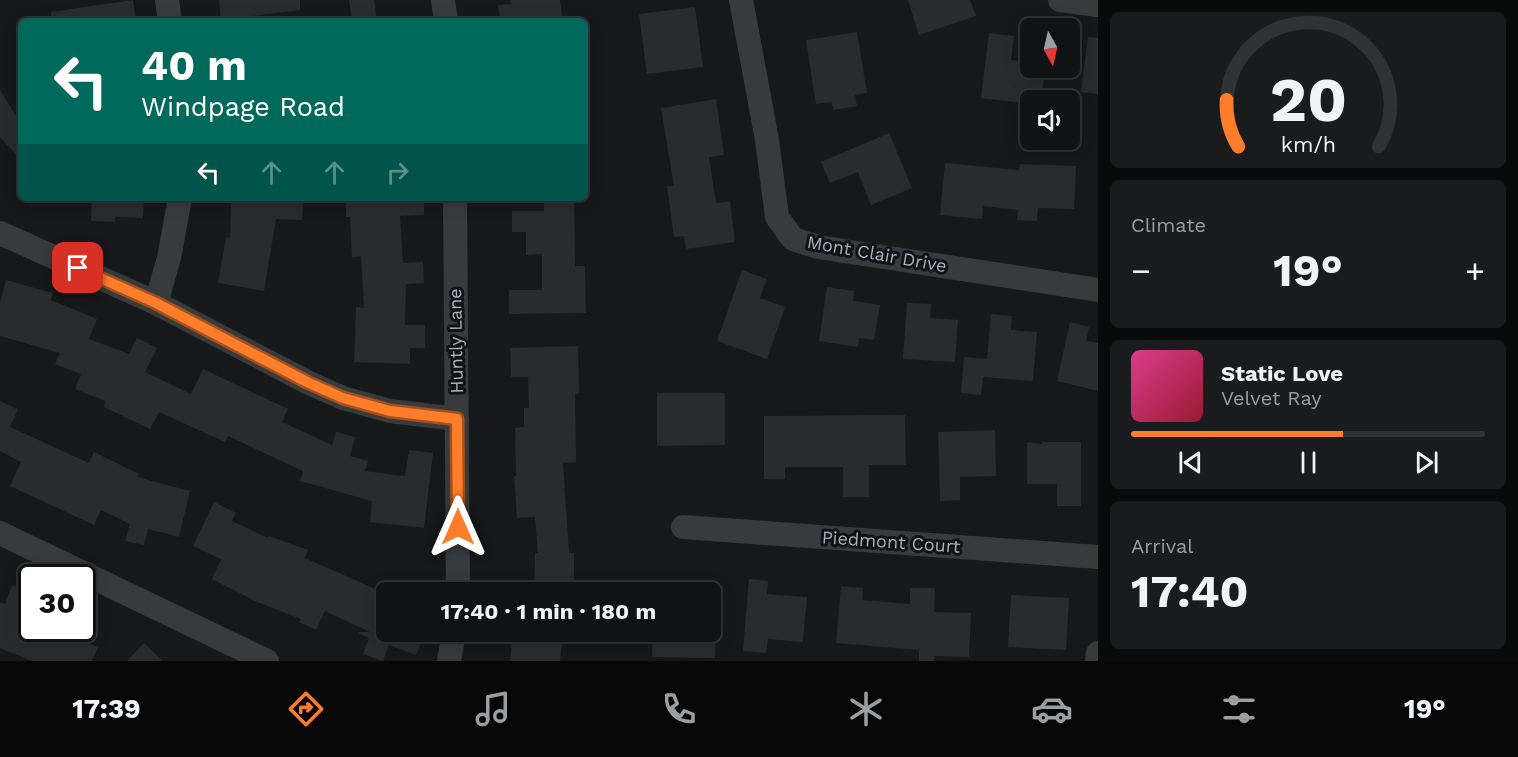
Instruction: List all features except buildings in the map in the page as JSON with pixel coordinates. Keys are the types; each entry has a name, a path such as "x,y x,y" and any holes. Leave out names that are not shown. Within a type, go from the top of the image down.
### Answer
{"street":[{"path":"167,0 170,18"},
{"path":"442,0 445,18"},
{"name":"Mont Clair Drive","path":"741,0 767,140 777,217 793,239 818,247 1098,290"},
{"path":"1060,0 1098,5"},
{"path":"156,303 170,258 180,201"},
{"name":"Huntly Lane","path":"455,201 458,582"},
{"path":"0,233 156,303 309,383 343,398 390,411 457,419"},
{"name":"Piedmont Court","path":"683,527 1098,557"},
{"path":"0,533 267,661"},
{"path":"449,661 452,642"},
{"path":"1097,661 1098,653"}],"route":[{"path":"78,268 156,303 309,383 343,398 390,411 457,419 458,527"}]}
